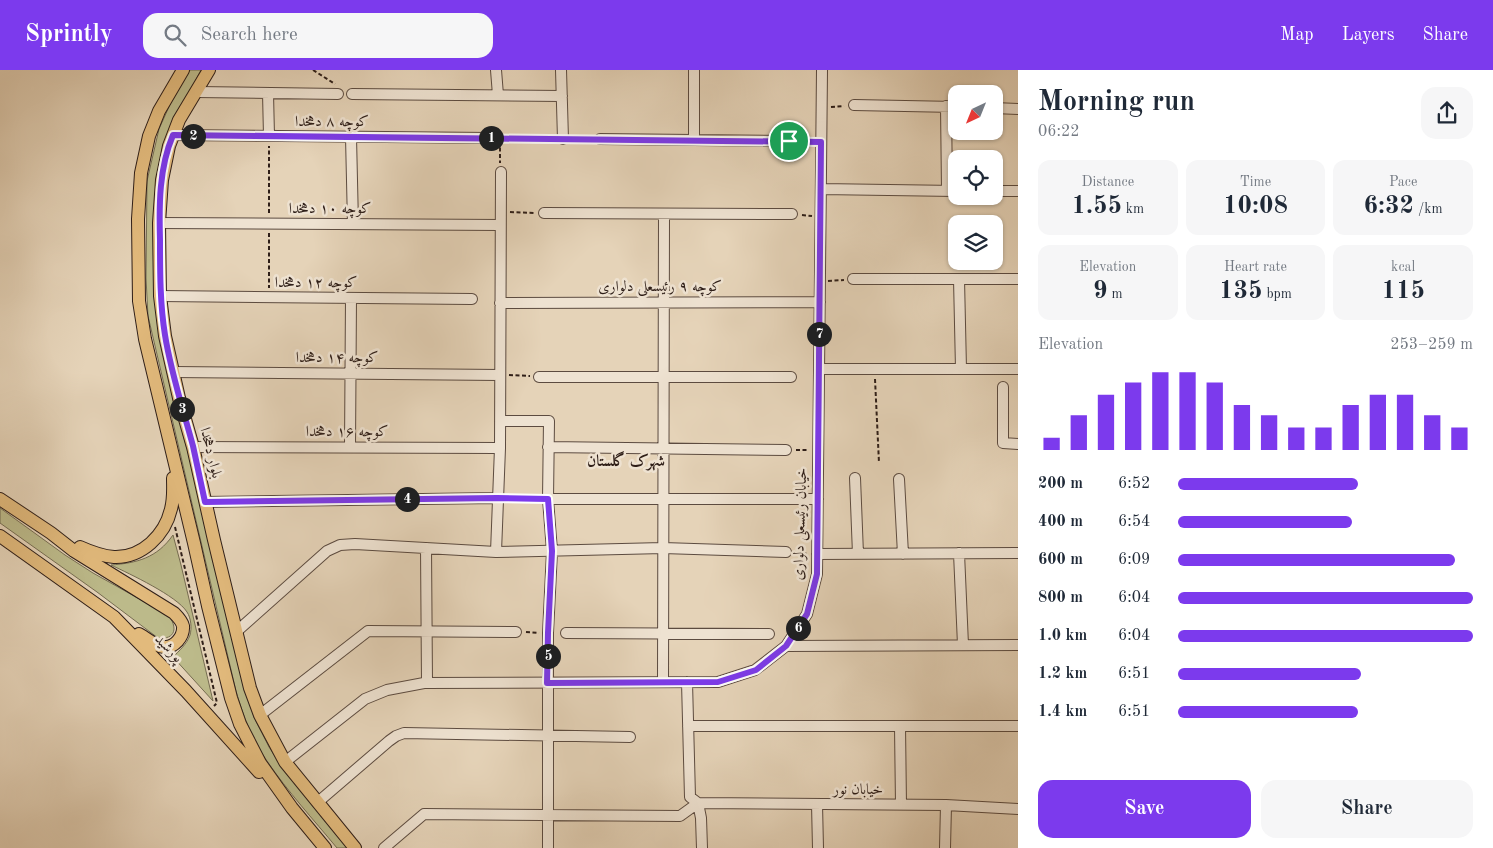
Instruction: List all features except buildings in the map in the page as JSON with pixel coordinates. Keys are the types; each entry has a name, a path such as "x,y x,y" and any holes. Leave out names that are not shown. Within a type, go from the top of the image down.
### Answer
{"main road":[{"path":"183,70 159,111 150,136 141,173 138,219 141,310 145,339 208,606 231,698 240,724 256,757 292,808 325,848"},
{"name":"بلوار دهخدا","path":"209,70 173,135 162,180 159,223 160,296 165,336 250,688 260,715 285,762 356,848"},
{"path":"51,533 92,552 114,557 130,554 154,541 165,526 172,507 171,446"},
{"path":"0,499 51,533 74,551 174,613 180,618 183,628 175,644 165,648 153,643 114,617"},
{"name":"پورشید","path":"0,536 114,617 180,684 292,808"}],"street":[{"path":"496,70 498,95"},
{"path":"561,70 563,139"},
{"path":"694,70 694,140"},
{"name":"خیابان رئیسعلی دلواری","path":"285,762 365,699 387,690 427,683 718,682 756,670 786,646 807,614 817,574 822,70"},
{"path":"196,92 268,93 337,90"},
{"path":"268,93 269,136"},
{"path":"352,94 562,96"},
{"path":"854,105 948,107"},
{"path":"1003,108 1018,109"},
{"name":"کوچه ۸ دهخدا","path":"173,135 490,138"},
{"path":"351,137 353,224"},
{"path":"600,139 789,141"},
{"path":"496,552 500,448 501,172"},
{"path":"821,189 948,190"},
{"path":"1003,191 1018,191"},
{"path":"544,213 792,214"},
{"path":"663,682 664,214"},
{"name":"کوچه ۱۰ دهخدا","path":"159,223 500,225"},
{"path":"853,279 1018,279"},
{"path":"959,279 961,369"},
{"name":"کوچه ۱۲ دهخدا","path":"160,296 472,299"},
{"path":"350,448 351,298"},
{"name":"کوچه ۹ رئیسعلی دلواری","path":"500,303 820,302"},
{"path":"819,369 1018,368"},
{"name":"کوچه ۱۴ دهخدا","path":"173,372 500,374"},
{"path":"540,377 791,377"},
{"path":"1003,388 1003,442 1018,444"},
{"path":"500,421 549,421 548,499 552,551 547,683 548,848"},
{"path":"548,447 786,450"},
{"name":"کوچه ۱۶ دهخدا","path":"193,448 500,448"},
{"path":"855,478 858,554"},
{"path":"900,479 903,554"},
{"path":"205,502 497,498"},
{"path":"548,499 818,499"},
{"path":"236,632 327,551 340,545 355,544 496,552 663,548 786,552"},
{"path":"426,548 427,683"},
{"path":"959,553 963,645"},
{"path":"817,554 1018,553"},
{"path":"260,715 368,631 516,632"},
{"path":"566,633 769,634"},
{"path":"786,646 1018,645"},
{"path":"687,682 690,797 698,803 701,818 702,848"},
{"path":"688,726 1018,726"},
{"path":"900,726 901,805"},
{"path":"318,802 389,741 404,733 630,737"},
{"path":"384,848 424,814 680,816 698,803"},
{"name":"خیابان نور","path":"698,803 946,805 1018,809"},
{"path":"817,804 818,848"},
{"path":"945,848 946,805"}],"path":[{"path":"312,70 337,90"},
{"path":"822,107 854,105"},
{"path":"269,136 269,298"},
{"path":"501,172 500,138 600,139"},
{"path":"789,141 821,142"},
{"path":"500,212 544,213"},
{"path":"792,214 821,217"},
{"path":"820,281 853,279"},
{"path":"874,369 879,463"},
{"path":"500,374 540,377"},
{"path":"786,450 818,450"},
{"path":"497,498 548,499"},
{"path":"176,528 217,703"},
{"path":"786,552 817,554"},
{"path":"516,632 548,633"}],"shaded area":[{"path":"190,70 201,70 170,129 154,265 155,304 160,329 181,425 245,689 254,717 280,764 348,848 337,848 292,795 262,753 252,736 245,718 236,691 148,316 146,278 147,181 159,129 172,100"},
{"path":"0,508 93,573 168,615 174,628 172,635 158,638 0,523"},
{"path":"173,535 213,701 173,657 185,644 190,635 191,623 187,612 164,592 111,565 129,563 146,558 160,549"}],"district":[{"name":"شهرک گلستان","path":"626,462"}],"route":[{"path":"173,135 789,141 821,142 817,574 807,614 786,646 756,670 718,682 547,683 552,551 548,499 205,502 165,336 160,296 159,223 162,180 173,135"}]}
